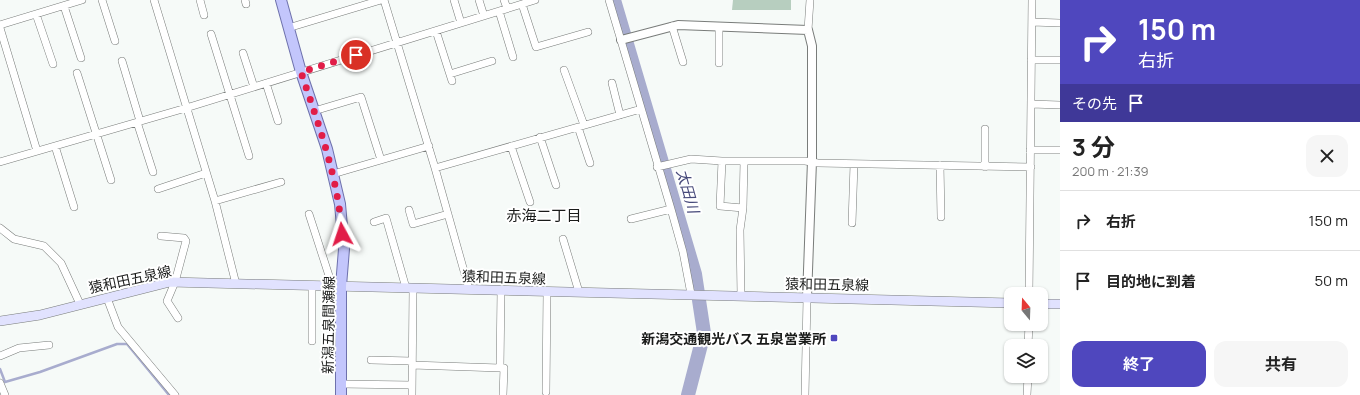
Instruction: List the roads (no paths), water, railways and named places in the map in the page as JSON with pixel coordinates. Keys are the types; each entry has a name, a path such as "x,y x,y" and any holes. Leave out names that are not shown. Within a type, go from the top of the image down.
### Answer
{"main road":[{"name":"新潟五泉間瀬線","path":"281,0 301,72 327,149 340,204 344,249 337,286 341,395"},
{"name":"猿和田五泉線","path":"0,321 40,315 145,287 175,282 546,292 702,294 1004,303"},
{"path":"1048,304 1060,304"}],"street":[{"path":"0,25 36,14 61,4 82,0"},
{"path":"102,0 115,41"},
{"path":"154,0 206,173 236,284"},
{"path":"200,0 204,15"},
{"path":"288,28 383,0 436,168 469,289"},
{"path":"454,0 461,24"},
{"path":"479,0 484,16"},
{"path":"504,0 507,8"},
{"path":"0,162 186,108 396,42 436,32 534,0"},
{"path":"609,0 624,39 657,167 683,252 691,294"},
{"path":"805,395 812,161 812,46 808,30 810,0"},
{"path":"1029,287 1032,0"},
{"path":"61,4 81,58"},
{"path":"522,4 536,47 588,32"},
{"path":"499,11 513,57"},
{"path":"36,14 53,64"},
{"path":"1032,22 1060,22"},
{"path":"624,39 678,25 808,30"},
{"path":"672,26 683,62"},
{"path":"719,26 719,63"},
{"path":"0,28 37,151"},
{"path":"436,32 451,77 492,61"},
{"path":"211,34 249,156"},
{"path":"243,53 254,87"},
{"path":"1031,60 1060,60"},
{"path":"122,61 138,121 154,172"},
{"path":"564,70 581,126 590,163"},
{"path":"78,73 111,180"},
{"path":"266,83 278,121"},
{"path":"612,83 620,115"},
{"path":"314,111 361,97 381,160"},
{"path":"1031,104 1060,105"},
{"path":"436,168 641,109"},
{"path":"985,129 985,167"},
{"path":"540,137 556,185"},
{"path":"55,146 74,207"},
{"path":"333,174 429,146"},
{"path":"511,146 530,202"},
{"path":"1030,150 1060,150"},
{"path":"657,167 691,159 722,162 744,160 812,161 818,163 854,164 1031,167"},
{"path":"741,296 740,230 743,208 744,160"},
{"path":"722,162 720,206 743,208"},
{"path":"852,223 854,164"},
{"path":"940,165 941,218"},
{"path":"158,189 206,173"},
{"path":"214,201 281,182"},
{"path":"631,219 671,209"},
{"path":"409,210 414,224 448,214"},
{"path":"308,214 337,286"},
{"path":"374,222 386,218 409,288 412,395"},
{"path":"0,228 14,239 44,246 61,263 80,304"},
{"path":"160,236 184,238 186,241 175,282 167,301 178,318"},
{"path":"563,238 579,292"},
{"path":"312,285 312,341"},
{"path":"500,368 501,290"},
{"path":"546,292 546,392"},
{"path":"107,298 118,327 175,395"},
{"path":"0,356 19,348 49,345"},
{"path":"371,360 504,368 503,395"},
{"path":"0,382 5,395"},
{"path":"1028,383 1028,395"},
{"path":"341,384 412,385"}],"waterway":[{"name":"太田川","path":"614,0 695,274 704,333 688,395"},
{"path":"0,369 5,382 40,372 117,344 127,344 169,395"}],"place":[{"name":"新潟交通観光バス 五泉営業所","path":"834,338"}],"district":[{"name":"赤海二丁目","path":"544,215"}]}
